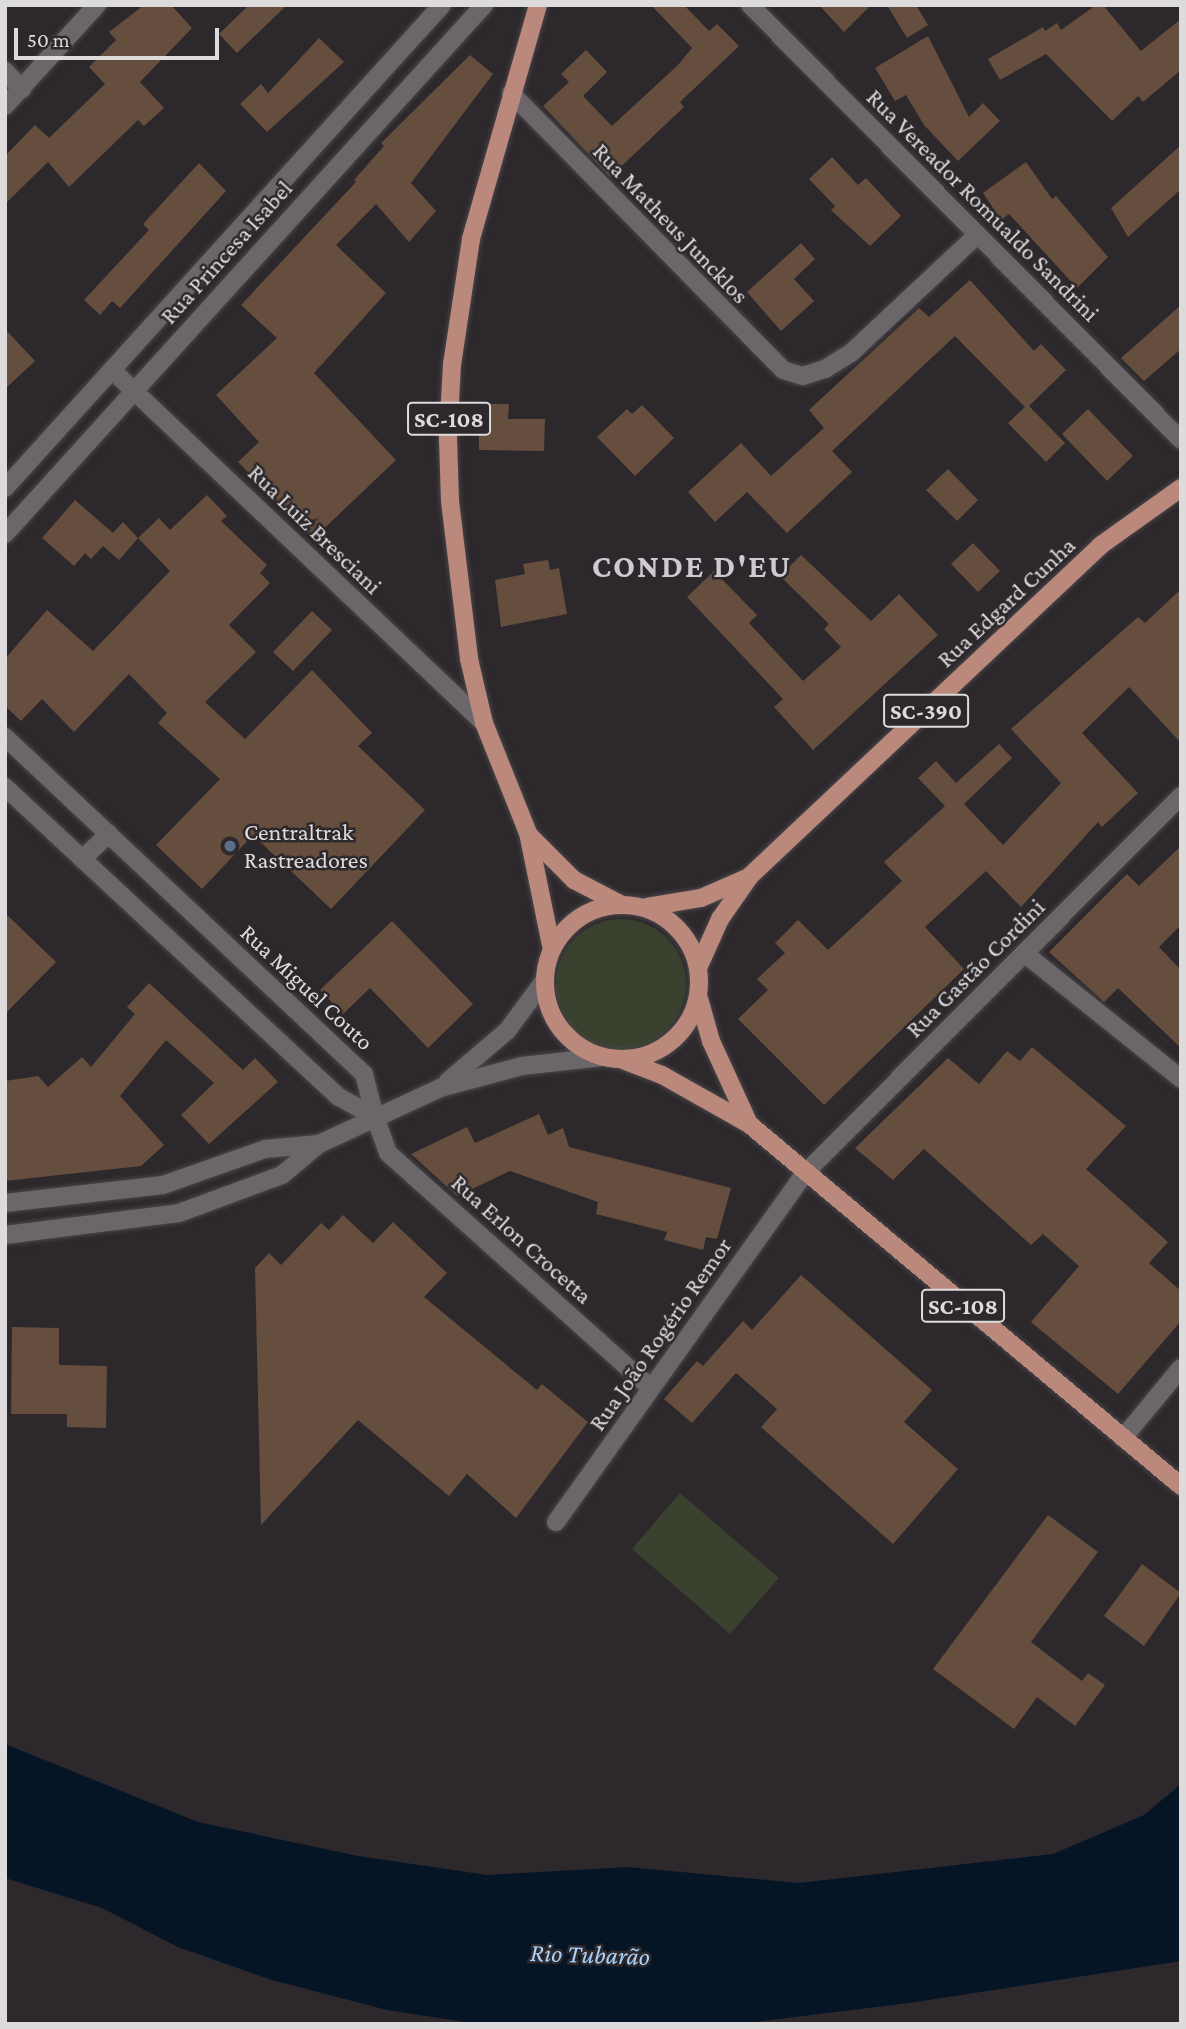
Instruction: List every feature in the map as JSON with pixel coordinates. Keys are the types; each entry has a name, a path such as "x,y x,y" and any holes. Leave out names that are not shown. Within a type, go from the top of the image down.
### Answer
{"main road":[{"name":"SC-108","path":"538,5 482,192 460,298 448,438 460,604 484,723 528,833 552,950"},
{"name":"Rua Edgard Cunha","path":"698,968 720,919 750,877 1101,545 1181,488"},
{"name":"SC-108","path":"528,833 574,880 623,905"},
{"name":"Rua Edgard Cunha","path":"643,908 702,898 750,877"},
{"path":"623,905 643,908 679,930 698,968 698,995 689,1020 672,1041 649,1055 623,1060 602,1057 579,1047 560,1029 548,1006 544,981 552,950 581,917 623,905"},
{"name":"SC-108","path":"698,995 711,1041 749,1124"},
{"name":"SC-108","path":"623,1060 662,1075 749,1124 804,1174 1181,1486"}],"street":[{"path":"5,106 97,5"},
{"name":"Rua Princesa Isabel","path":"5,488 442,5"},
{"name":"Rua Princesa Isabel","path":"5,534 484,5"},
{"name":"Rua Vereador Romualdo Sandrini","path":"750,5 1181,440"},
{"path":"5,71 22,89"},
{"name":"Rua Matheus Juncklos","path":"511,93 762,353 783,370 803,376 825,369 852,352 977,234"},
{"name":"Rua Luiz Bresciani","path":"112,370 484,723"},
{"name":"Rua Miguel Couto","path":"5,737 364,1074 375,1117"},
{"path":"5,787 339,1097 375,1117"},
{"name":"Rua Gastão Cordini","path":"804,1174 1181,796"},
{"path":"82,859 109,834"},
{"path":"1024,953 1181,1079"},
{"path":"440,1087 507,1031 544,981"},
{"path":"5,1235 101,1226 198,1207 282,1175 319,1144 440,1087 522,1066 602,1057"},
{"name":"Rua Erlon Crocetta","path":"375,1117 388,1153 651,1388"},
{"path":"5,1203 99,1195 163,1185 265,1149 319,1144"},
{"name":"Rua João Rogério Remor","path":"556,1522 804,1174"},
{"path":"99,1195 101,1226"},
{"path":"1123,1438 1181,1368"}],"green space":[{"path":"621,919 646,924 667,938 681,959 686,984 681,1009 667,1030 646,1044 621,1049 596,1044 575,1030 561,1009 556,984 561,959 575,938 596,924"},
{"path":"680,1493 779,1578 730,1634 632,1549"}],"water":[{"name":"Rio Tubarão","path":"5,1744 198,1822 358,1856 487,1875 628,1867 799,1883 1053,1854 1144,1815 1181,1784 1181,1961 909,2003 737,2024 478,2024 387,2010 272,1980 178,1947 102,1908 5,1878"}],"building":[{"path":"144,5 171,5 192,28 140,82 164,108 144,126 138,120 69,187 48,162 5,204 5,156 35,125 49,138 105,84 89,67 116,40 109,32"},
{"path":"249,5 287,5 237,53 219,34"},
{"path":"651,5 684,5 709,31 717,24 739,46 680,102 684,107 610,177 543,106 569,82 561,74 586,50 607,72 583,96 612,126 678,65 692,48"},
{"path":"819,5 871,5 844,32"},
{"path":"887,5 916,5 928,25 907,38"},
{"path":"1096,5 1103,5 1141,51 1181,19 1181,70 1143,102 1138,96 1112,121 1046,54 1000,80 988,59 1043,27 1045,31 1057,23 1061,30"},
{"path":"928,36 969,117 983,103 1000,121 958,161 924,125 906,95 895,101 875,68"},
{"path":"319,38 344,62 267,132 240,104 261,84 268,93"},
{"path":"470,55 493,74 411,183 436,211 409,242 376,204 336,245 386,293 314,373 396,460 313,539 238,462 259,442 216,395 277,338 241,305 356,182 354,180 384,146 381,143"},
{"path":"1181,145 1181,189 1128,237 1111,208"},
{"path":"832,157 858,185 866,178 901,216 870,246 831,210 835,206 809,179"},
{"path":"1026,162 1052,199 1056,196 1108,257 1077,288 1009,214 1001,220 983,193"},
{"path":"199,163 226,191 120,308 112,301 100,315 84,300 149,230 143,224"},
{"path":"801,243 815,259 794,279 814,301 781,331 747,292"},
{"path":"970,280 1034,351 1041,344 1066,370 1029,406 1065,443 1046,462 1008,423 1025,407 955,336 832,451 852,472 787,533 747,492 715,522 688,492 741,443 771,476 824,428 809,410 919,308 929,317"},
{"path":"1181,305 1181,349 1144,381 1121,358"},
{"path":"5,329 35,361 5,389"},
{"path":"487,404 509,404 508,419 545,419 544,451 479,450 479,418 487,419"},
{"path":"642,405 674,438 635,476 597,437 627,409 632,414"},
{"path":"1088,409 1133,456 1107,481 1062,434"},
{"path":"948,469 978,500 957,521 926,490"},
{"path":"207,495 227,516 221,521 267,565 260,573 270,583 229,625 256,652 205,702 245,739 312,670 372,733 358,746 425,810 331,909 253,835 202,889 156,845 220,779 158,723 167,713 129,674 74,732 42,699 21,721 5,706 5,659 47,610 93,651 170,571 138,538 159,518 170,530"},
{"path":"75,500 113,533 123,522 138,538 119,560 103,546 91,559 85,553 74,566 42,538"},
{"path":"973,543 1000,571 978,592 951,564"},
{"path":"801,555 871,621 899,594 938,635 813,750 774,707 783,699 687,597 714,571 757,615 749,623 803,681 841,647 824,629 829,624 780,576"},
{"path":"548,560 550,570 559,568 567,614 501,627 495,580 525,574 523,564"},
{"path":"1181,589 1181,743 1129,687 1082,733 1138,793 1102,827 1098,822 1021,907 986,871 925,927 964,969 824,1105 738,1019 768,990 757,979 785,953 775,943 798,920 828,950 902,881 884,862 945,806 918,778 936,761 956,783 999,744 1012,758 964,804 1003,845 1061,783 1011,729 1138,617 1145,623"},
{"path":"312,611 332,630 293,671 273,652"},
{"path":"1181,846 1181,925 1159,947 1181,970 1181,1048 1118,988 1104,1002 1049,952 1127,874 1139,886"},
{"path":"5,913 56,962 5,1014"},
{"path":"392,921 473,1004 428,1048 370,988 343,1014 320,990"},
{"path":"149,983 243,1070 255,1058 278,1082 209,1144 181,1115 214,1083 166,1040 120,1096 164,1145 141,1166 5,1181 5,1081 38,1076 48,1087 82,1057 91,1067 135,1014 127,1007"},
{"path":"1032,1047 1126,1126 1086,1169 1168,1242 1149,1263 1181,1291 1181,1321 1118,1394 1031,1322 1079,1266 1043,1234 1031,1245 924,1149 893,1180 855,1148 948,1058 979,1084 1007,1051 1020,1061"},
{"path":"539,1114 548,1135 563,1128 569,1147 731,1188 717,1239 706,1237 703,1250 664,1240 667,1232 596,1214 598,1202 510,1171 457,1196 411,1154 467,1127 475,1143"},
{"path":"343,1215 373,1243 393,1222 447,1273 424,1297 537,1390 542,1384 588,1422 516,1518 467,1474 449,1496 358,1420 261,1525 255,1268 269,1253 281,1265 321,1223 329,1230"},
{"path":"801,1275 932,1390 904,1422 958,1469 893,1544 761,1427 777,1409 736,1373 692,1423 664,1399 697,1361 703,1366 743,1321 752,1330"},
{"path":"12,1327 59,1328 59,1365 107,1366 106,1428 67,1427 67,1414 11,1414"},
{"path":"1048,1515 1098,1552 1031,1642 1082,1681 1088,1673 1105,1685 1075,1726 1037,1697 1014,1729 933,1669"},
{"path":"1142,1564 1181,1593 1144,1646 1104,1616"}],"place":[{"name":"Centraltrak Rastreadores","path":"230,846"}],"district":[{"name":"CONDE D'EU","path":"692,566"}]}
